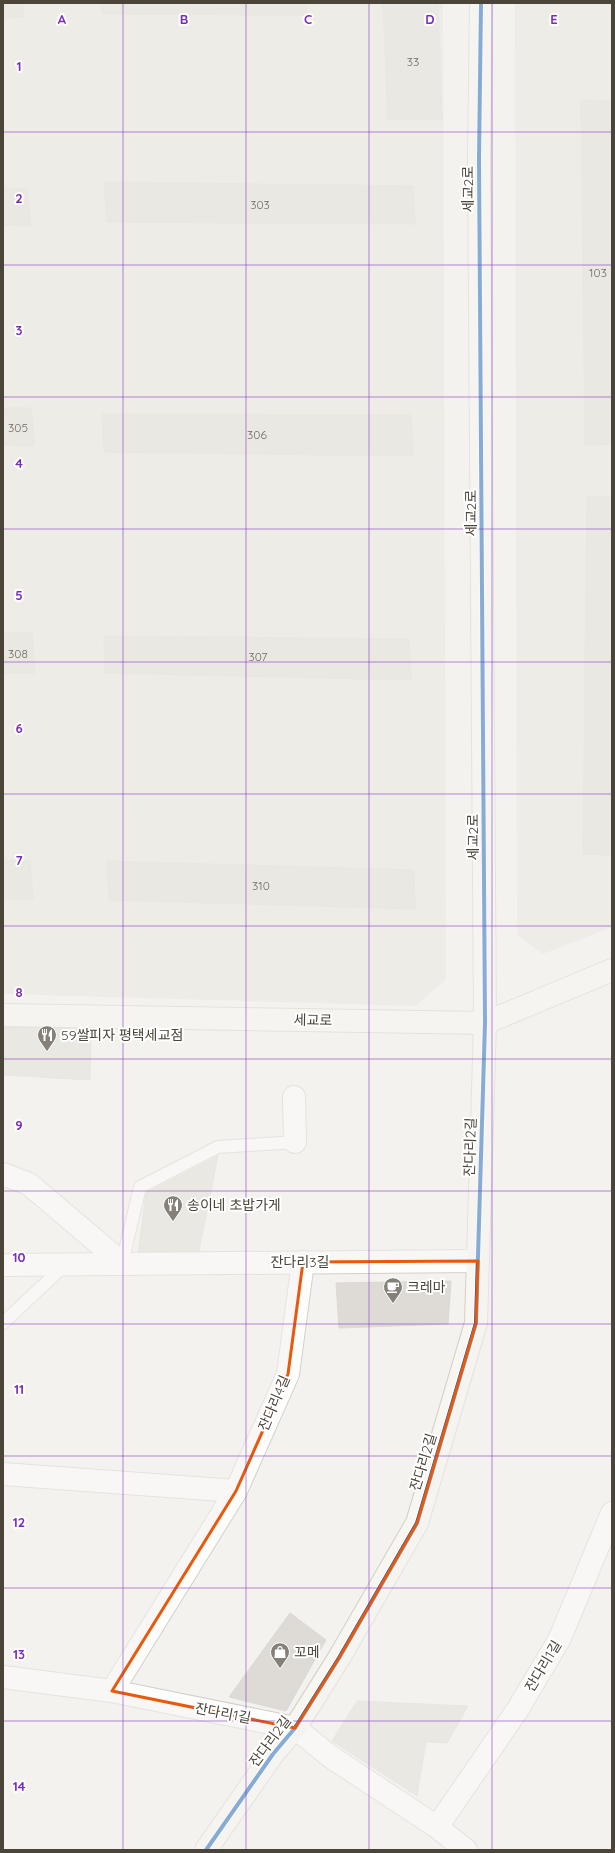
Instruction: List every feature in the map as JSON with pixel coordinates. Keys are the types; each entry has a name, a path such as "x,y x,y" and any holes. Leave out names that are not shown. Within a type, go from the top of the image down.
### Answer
{"street":[{"name":"세교2로","path":"480,3 479,159 485,1023"},
{"name":"세교로","path":"3,1015 485,1023 612,970"},
{"name":"잔다리2길","path":"206,1850 272,1754 295,1728 339,1658 416,1523 476,1324 485,1023"},
{"path":"294,1097 296,1142"},
{"path":"3,1174 29,1184 122,1263"},
{"name":"잔다리3길","path":"3,1265 478,1261"},
{"name":"잔다리4길","path":"112,1691 236,1491 288,1374 303,1262"},
{"path":"3,1474 236,1491"},
{"name":"잔다리1길","path":"437,1827 518,1708 560,1638 612,1513"},
{"name":"잔다리1길","path":"3,1677 112,1691 295,1728 331,1757 437,1827 466,1850"}],"lane":[{"path":"122,1263 140,1187 218,1147 296,1142"},
{"path":"3,1323 66,1264"}],"highlighted area":[{"path":"478,1261 476,1323 417,1523 339,1658 295,1728 112,1691 236,1491 288,1374 303,1262"}],"shaded area":[{"path":"3,3 443,3 446,979 416,1006 3,994"},
{"path":"515,3 612,3 612,927 543,954 517,935"}],"building":[{"path":"3,3 23,3 23,17 3,18"},
{"path":"101,3 307,3 307,15 102,14"},
{"path":"383,3 438,3 442,120 388,119"},
{"path":"581,100 612,101 612,444 585,445"},
{"path":"104,182 413,186 415,224 107,222"},
{"path":"3,188 27,189 31,226 3,225"},
{"path":"3,408 31,408 35,446 3,445"},
{"path":"102,414 411,415 413,456 104,452"},
{"path":"587,496 612,497 612,855 583,854"},
{"path":"3,633 32,633 35,673 3,673"},
{"path":"104,636 409,639 411,680 105,673"},
{"path":"3,860 30,861 33,899 3,899"},
{"path":"107,861 414,870 415,909 109,900"},
{"name":"59쌀피자 평택세교점","path":"3,1025 91,1030 90,1080 3,1075"},
{"name":"송이네 초밥가게","path":"218,1156 199,1251 138,1253 146,1193"},
{"name":"크레마","path":"451,1281 448,1324 339,1328 336,1283"},
{"name":"꼬메","path":"290,1613 326,1640 286,1711 229,1697"},
{"path":"357,1701 468,1706 447,1743 426,1742 417,1796 332,1741"}],"cycle path":[{"path":"206,1850 273,1754 295,1728 339,1658 417,1523 476,1323 485,1023 479,159 481,3"}],"place":[{"name":"59쌀피자 평택세교점","path":"47,1052"},
{"name":"송이네 초밥가게","path":"173,1222"},
{"name":"크레마","path":"393,1304"},
{"name":"꼬메","path":"280,1669"}]}
